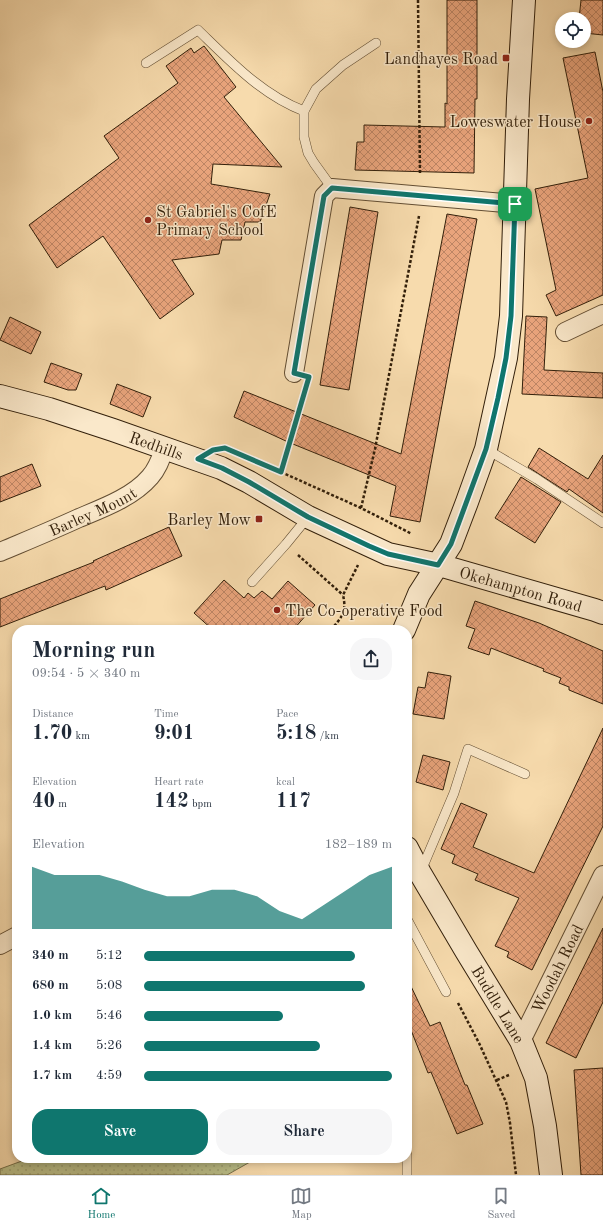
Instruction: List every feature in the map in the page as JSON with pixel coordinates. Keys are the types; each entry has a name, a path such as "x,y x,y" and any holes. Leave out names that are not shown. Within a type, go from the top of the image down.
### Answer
{"street":[{"path":"406,625 419,594 451,544 486,449 506,358 511,316 518,99 524,0"},
{"path":"294,373 324,196 332,188 515,204"},
{"path":"565,332 603,314"},
{"name":"Redhills","path":"0,396 49,409 165,447 222,468 249,482 308,517 369,546 388,554 438,565"},
{"name":"Barley Mount","path":"0,552 102,508 138,488 158,467 165,447"},
{"name":"Okehampton Road","path":"438,565 603,613"},
{"name":"Buddle Lane","path":"412,858 521,1041 536,1078 545,1126 551,1175"},
{"name":"Woodah Road","path":"521,1041 603,875"},
{"path":"0,945 12,939"}],"lane":[{"path":"146,63 198,30 259,86 289,105 304,111"},
{"path":"332,188 314,164 308,153 304,138 304,111 316,90 343,65 376,43"},
{"path":"486,449 537,479 603,523"},
{"path":"252,582 308,517"},
{"path":"420,873 454,792 468,749 525,774"},
{"path":"412,928 446,992"},
{"path":"407,1163 407,1175"}],"path":[{"path":"361,508 375,449 415,237 420,196 418,0"},
{"path":"281,472 309,377 294,373"},
{"path":"275,469 361,508 416,536"},
{"path":"286,544 343,595"},
{"path":"335,625 342,616 345,606 343,595 346,587 369,546"},
{"path":"446,992 458,1002 497,1080 506,1102 516,1175"},
{"path":"497,1080 512,1074"}],"green space":[{"path":"16,1163 248,1163 227,1175 0,1175 0,1169"}],"building":[{"path":"447,0 477,0 477,99 475,99 474,173 355,170 357,142 364,142 364,125 445,127 445,103 447,104"},
{"path":"581,0 603,0 603,35 591,34 591,12 580,12"},
{"path":"204,46 236,87 224,97 282,167 213,164 211,184 270,194 260,222 245,222 241,240 222,240 219,254 172,260 194,294 160,319 103,236 57,268 29,225 119,158 104,136 178,83 166,66 191,48 194,53"},
{"path":"595,52 603,92 603,295 556,316 546,295 556,290 535,189 588,178 563,58"},
{"path":"350,207 378,212 349,390 320,385"},
{"path":"447,214 477,219 420,522 390,516 396,486 288,442 234,417 244,391 401,454"},
{"path":"526,316 547,317 544,370 603,373 603,398 522,394"},
{"path":"10,317 41,332 31,354 0,340"},
{"path":"51,363 82,374 76,390 68,390 44,382"},
{"path":"117,384 151,397 143,417 110,404"},
{"path":"539,448 588,479 603,455 603,513 569,489 567,492 528,467"},
{"path":"32,464 41,486 0,502 0,477"},
{"path":"521,477 561,502 535,543 495,518"},
{"path":"169,527 182,556 106,590 105,586 0,627 0,599 94,562 93,561"},
{"path":"224,580 244,598 248,593 254,598 262,591 272,599 288,581 315,605 297,625 207,625 194,613"},
{"path":"475,601 539,623 603,651 603,704 569,690 569,687 559,683 561,678 543,671 544,669 491,648 489,655 468,648 475,629 466,626"},
{"path":"428,672 451,676 444,719 413,714 418,687 425,688"},
{"path":"603,728 603,826 532,970 507,957 509,952 495,946 519,898 475,880 478,874 452,863 455,855 441,849 461,803 487,814 473,847 534,873"},
{"path":"423,755 450,762 443,790 416,782"},
{"path":"603,928 603,1002 576,1058 546,1043"},
{"path":"412,988 430,1026 440,1022 465,1085 467,1085 483,1124 457,1134 431,1072 428,1073 412,1033"},
{"path":"603,1068 603,1175 581,1175 574,1070"}],"place":[{"name":"Landhayes Road","path":"506,58"},
{"name":"Loweswater House","path":"589,121"},
{"name":"St Gabriel's CofE Primary School","path":"148,220"},
{"name":"Barley Mow","path":"259,519"},
{"name":"The Co-operative Food","path":"277,610"}],"route":[{"path":"332,188 477,202 515,204 511,316 506,358 498,398 486,449 451,544 438,565 388,554 369,546 308,517 249,482 222,468 198,459 213,450 225,448 281,472 309,377 294,373 324,196 332,188"}]}
